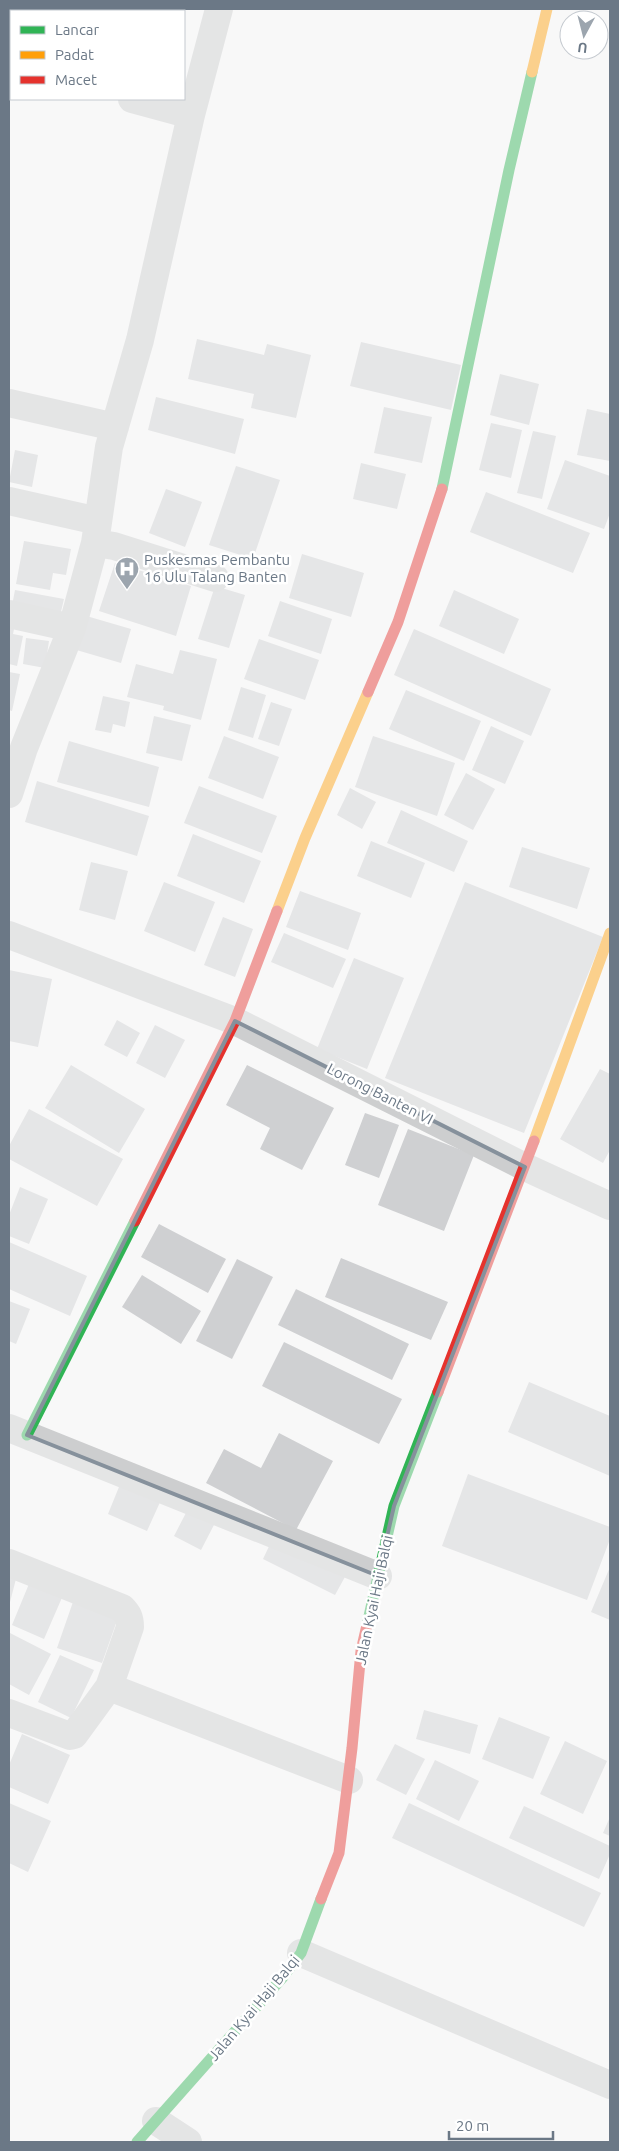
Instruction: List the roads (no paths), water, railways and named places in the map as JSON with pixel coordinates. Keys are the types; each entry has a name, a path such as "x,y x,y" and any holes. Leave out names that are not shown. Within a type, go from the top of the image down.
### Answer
{"street":[{"path":"9,794 24,748 72,628 96,532 109,447 140,340 191,115 219,9"},
{"path":"378,1576 18,1431 236,1021 305,838 398,622 446,478 509,170 547,9"},
{"path":"136,100 191,115"},
{"path":"9,403 115,427"},
{"path":"9,501 96,532 114,546 214,578"},
{"path":"9,614 72,628"},
{"name":"Jalan Kyai Haji Balqi","path":"137,2142 283,1977 301,1953 337,1863 348,1780 361,1651 394,1506 524,1167 610,933"},
{"name":"Lorong Banten VI","path":"9,935 236,1021 524,1167"},
{"path":"524,1167 610,1206"},
{"path":"9,1563 122,1608 130,1618 130,1627 109,1687 74,1735 70,1736 9,1713"},
{"path":"109,1687 348,1780"},
{"path":"301,1953 610,2085"},
{"path":"156,2121 188,2142"}],"place":[{"name":"Puskesmas Pembantu 16 Ulu Talang Banten","path":"127,590"}]}
